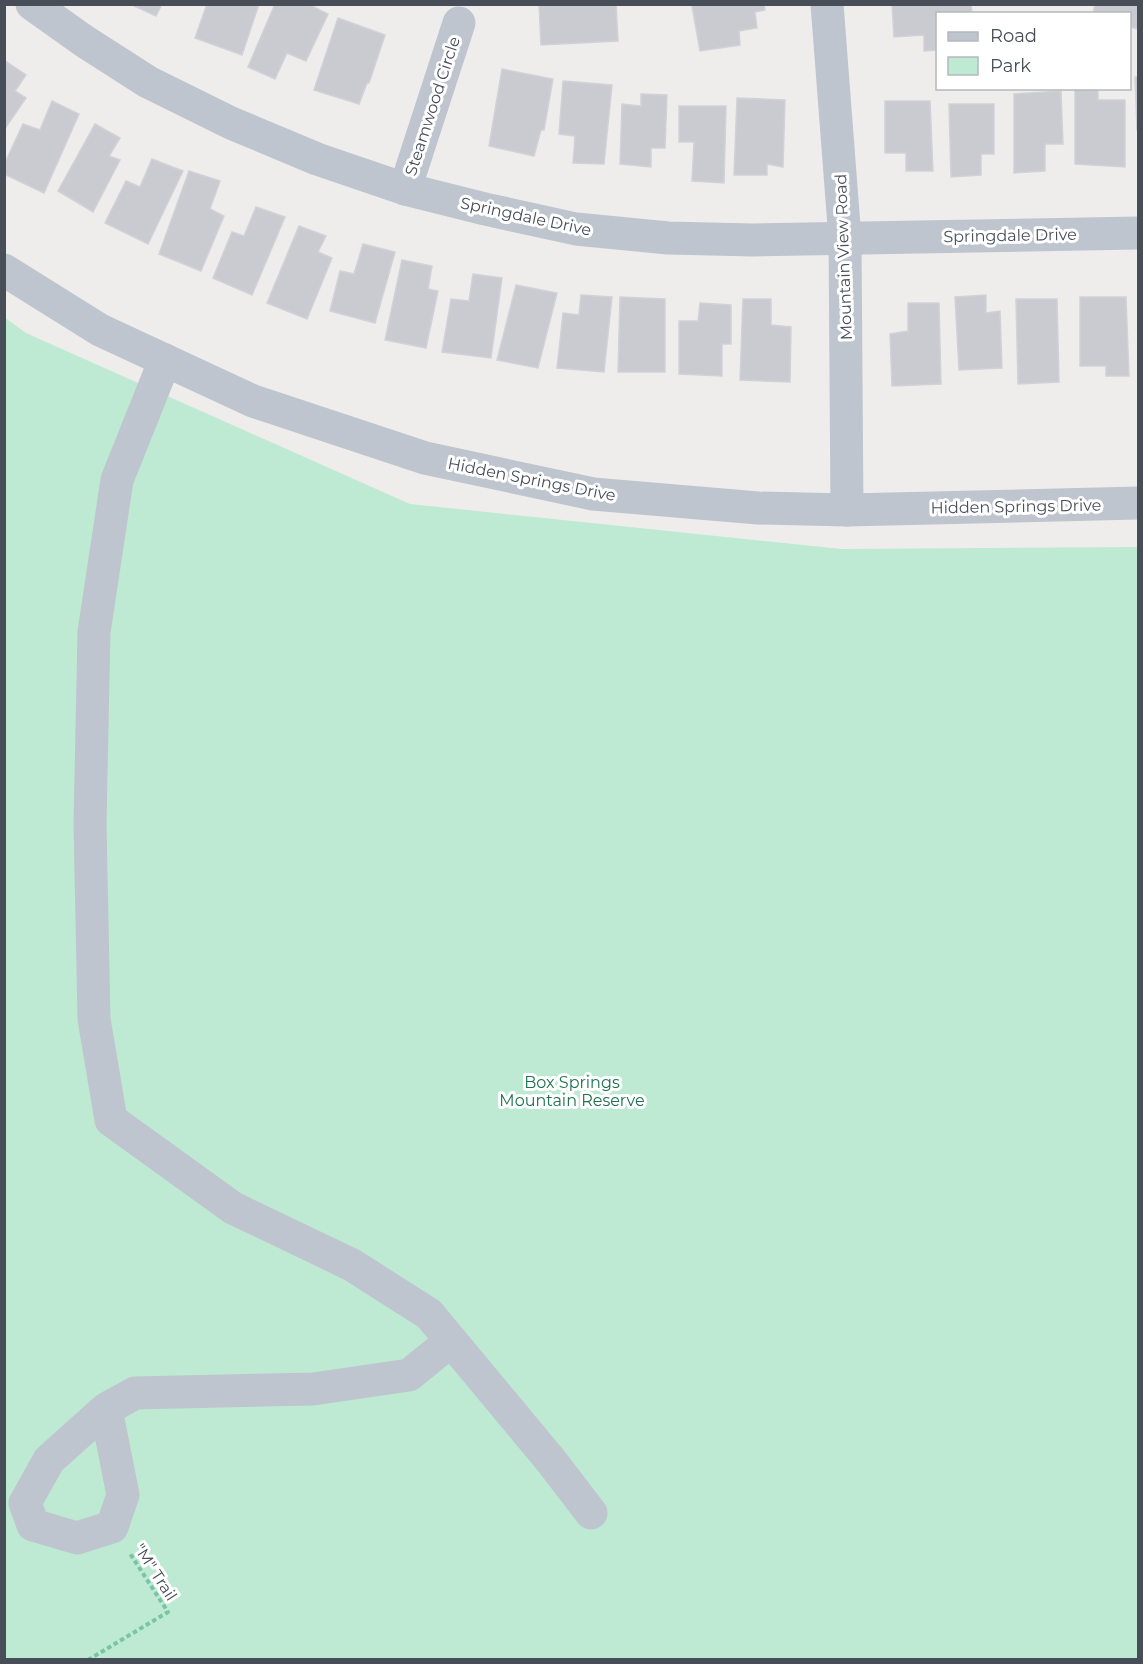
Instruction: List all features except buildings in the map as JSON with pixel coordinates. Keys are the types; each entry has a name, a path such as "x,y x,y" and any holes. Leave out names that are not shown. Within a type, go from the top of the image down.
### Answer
{"street":[{"name":"Springdale Drive","path":"32,4 148,82 221,118 317,159 405,189 576,229 668,238 753,240 1138,232"},
{"name":"Mountain View Road","path":"827,4 846,238 847,510"},
{"name":"Steamwood Circle","path":"405,189 459,23"},
{"name":"Hidden Springs Drive","path":"4,270 100,330 253,401 425,458 593,494 758,508 847,510 1138,503"},
{"path":"165,360 117,480 94,632 90,824 94,1019 111,1120 233,1208 352,1265 429,1314 552,1462 591,1513"},
{"path":"106,1409 123,1495 112,1527 77,1538 33,1525 25,1503 49,1460 106,1409 135,1393 313,1389 409,1375 451,1341"}],"path":[{"name":"\"M\" Trail","path":"88,1659 168,1612 112,1527"}],"green space":[{"name":"Box Springs Mountain Reserve","path":"4,317 26,333 410,504 842,549 1138,547 1138,1659 5,1659"}]}
